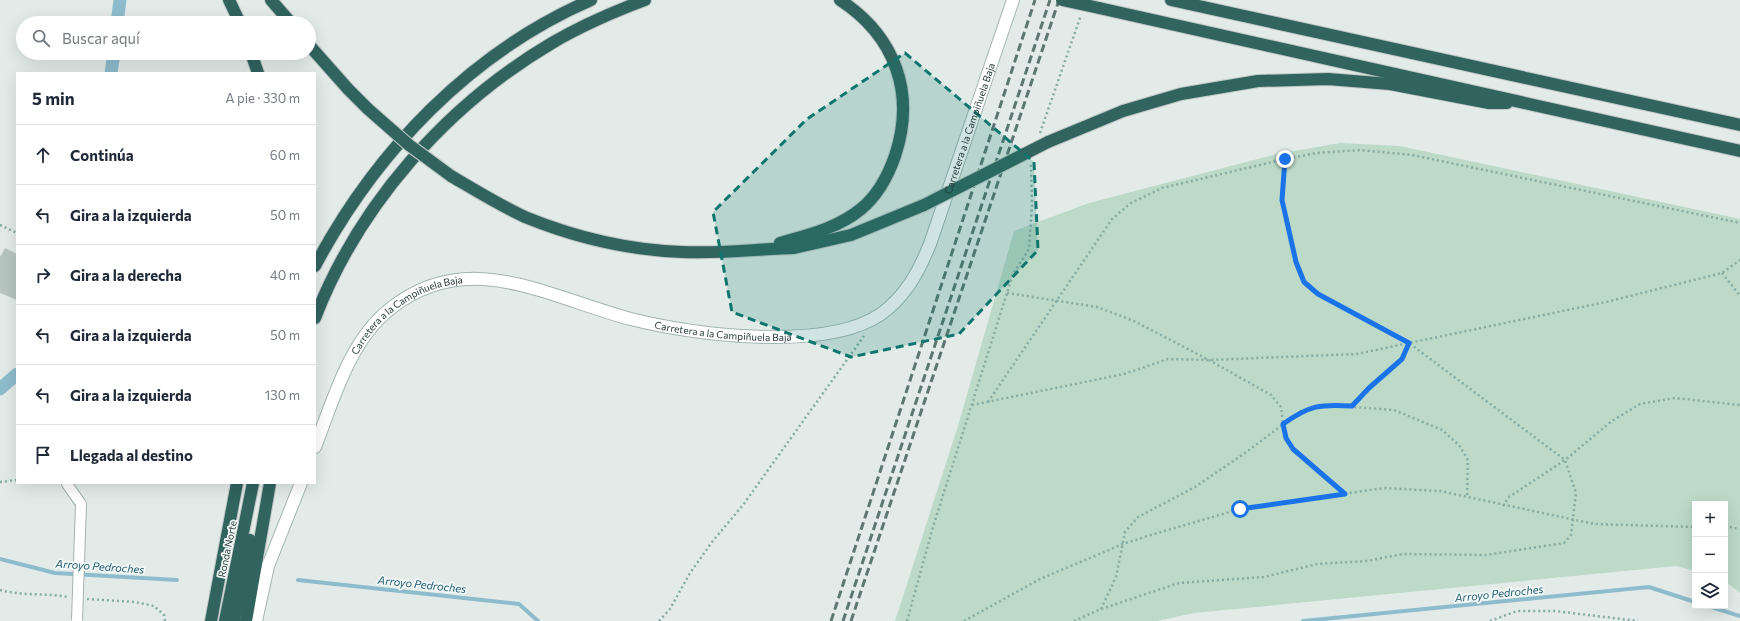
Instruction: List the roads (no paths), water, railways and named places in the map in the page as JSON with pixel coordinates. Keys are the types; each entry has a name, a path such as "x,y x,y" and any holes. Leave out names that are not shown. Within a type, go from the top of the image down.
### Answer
{"highway":[{"path":"229,0 237,16"},
{"path":"271,0 285,16"},
{"path":"316,264 327,243 356,197 385,158 417,122 449,92 494,56 541,25 591,0"},
{"path":"316,316 341,261 382,197 426,144 457,113 502,77 552,43 613,12 645,0"},
{"path":"758,249 831,227 848,219 862,208 880,188 891,168 900,140 904,114 901,89 895,65 872,26 856,11 840,0"},
{"path":"1062,0 1740,152"},
{"path":"1171,0 1740,125"},
{"path":"316,53 368,109 409,145 451,176 490,199 526,217 568,232 607,242 648,249 682,252 794,248 851,234 924,205 1043,140 1123,111 1181,94 1258,81 1328,79 1390,84 1489,104 1516,102"},
{"path":"253,60 258,72"},
{"path":"211,621 237,484"},
{"name":"Ronda Norte","path":"225,621 253,484"},
{"name":"Ronda Norte","path":"234,621 262,484"},
{"path":"246,621 270,484"}],"street":[{"name":"Carretera a la Campiñuela Baja","path":"316,446 357,347 372,326 389,309 408,296 430,286 454,280 477,278 496,279 522,284 632,319 669,328 707,334 789,337 818,334 850,328 867,322 879,315 892,305 908,288 919,271 930,244 1013,0"},
{"path":"67,484 81,504 77,621"},
{"path":"256,621 268,566 301,484"}],"waterway":[{"path":"118,16 120,0"},
{"path":"111,72 113,60"},
{"path":"0,389 16,375"},
{"name":"Arroyo Pedroches","path":"0,559 55,573 177,580"},
{"name":"Arroyo Pedroches","path":"298,580 519,604 538,621"},
{"name":"Arroyo Pedroches","path":"1303,621 1649,587 1692,601"},
{"name":"Arroyo Pedroches","path":"1718,609 1740,616"}],"railway":[{"path":"831,621 1035,0"},
{"path":"843,621 1050,0"},
{"path":"851,621 1059,0"}]}
